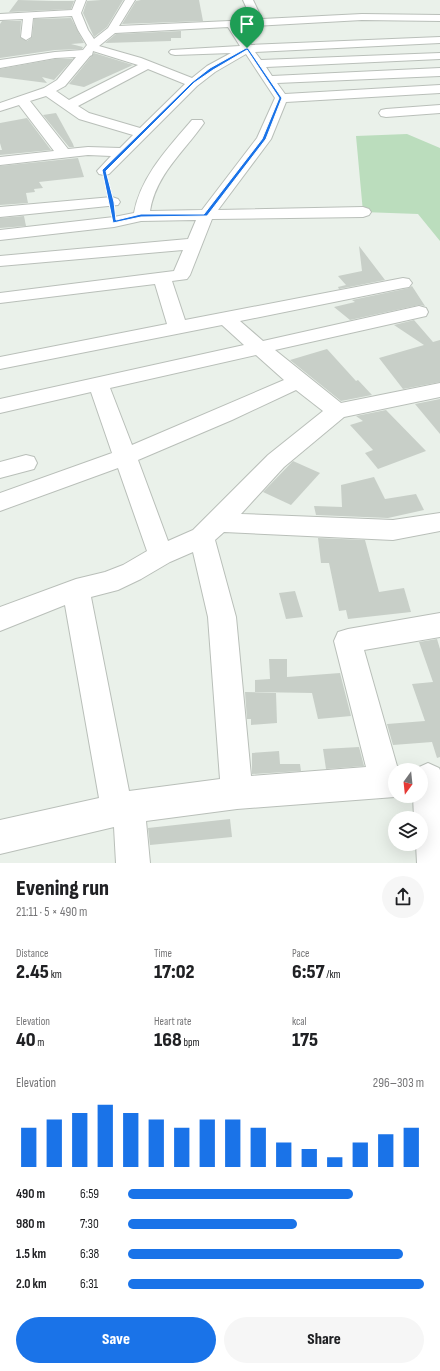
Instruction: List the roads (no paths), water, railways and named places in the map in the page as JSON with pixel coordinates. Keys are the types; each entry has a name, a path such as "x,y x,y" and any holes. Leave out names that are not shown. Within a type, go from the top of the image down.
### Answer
{"street":[{"path":"81,0 76,13 91,48"},
{"path":"0,107 48,91 61,83 91,48 112,30 130,0"},
{"path":"248,0 258,22"},
{"path":"359,5 367,18"},
{"path":"123,12 138,13"},
{"path":"0,17 76,13"},
{"path":"204,14 209,25"},
{"path":"26,37 28,16"},
{"path":"112,30 258,22 438,16 440,29"},
{"path":"231,24 281,98"},
{"path":"212,69 196,63 174,47 247,48 440,40"},
{"path":"0,64 91,48 148,64 193,83"},
{"path":"108,186 122,152 141,133 193,83 212,69 247,48"},
{"path":"257,64 440,56"},
{"path":"69,105 148,64"},
{"path":"269,80 440,72"},
{"path":"281,98 440,89"},
{"path":"48,91 84,116 141,133"},
{"path":"0,298 181,275 206,215 264,139 281,98"},
{"path":"22,100 64,154"},
{"path":"386,113 440,109"},
{"path":"141,216 142,204 155,177 164,163 196,123"},
{"path":"0,161 88,151 122,152"},
{"path":"88,151 108,186 114,222"},
{"path":"0,212 108,186"},
{"path":"0,235 114,222 141,216 363,212"},
{"path":"0,261 193,244"},
{"path":"162,277 178,328"},
{"path":"0,363 403,283"},
{"path":"0,406 419,312"},
{"path":"225,318 298,381 337,410"},
{"path":"0,502 40,489 124,456 248,404 298,381"},
{"path":"98,384 161,555"},
{"path":"0,619 76,590 109,582 132,572 210,529 276,461 337,410 440,390"},
{"path":"0,470 26,463"},
{"path":"210,529 393,530 440,522"},
{"path":"210,529 222,617 237,794"},
{"path":"76,590 123,808 133,863"},
{"path":"388,774 348,641 440,625"},
{"path":"430,779 434,863"},
{"path":"0,837 123,808 237,794 388,781"}]}
